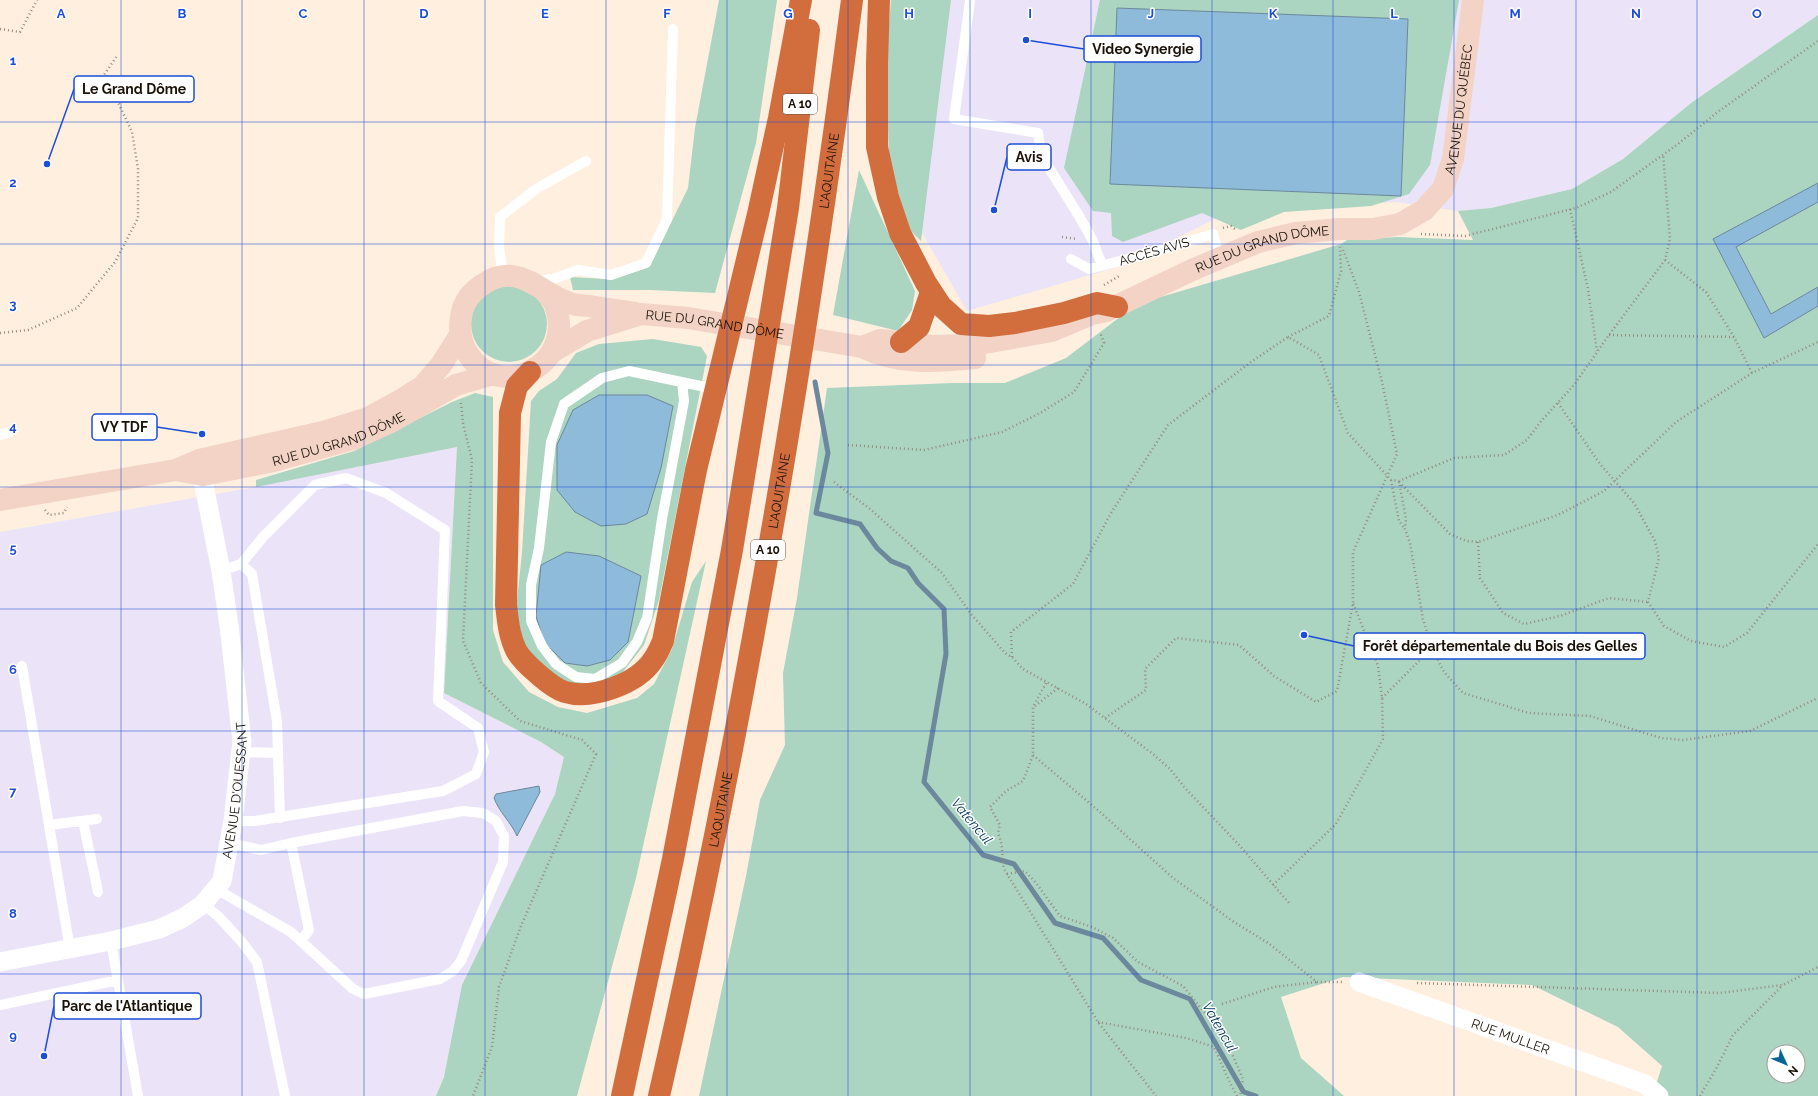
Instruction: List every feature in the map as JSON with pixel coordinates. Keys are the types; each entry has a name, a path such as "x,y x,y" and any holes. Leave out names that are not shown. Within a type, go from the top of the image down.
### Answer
{"highway":[{"path":"530,372 517,386 510,413 506,605 509,630 517,651 529,666 543,678 564,692 586,694 604,691 622,685 637,675 652,662 663,641 696,470 758,214 779,118 801,0"},
{"name":"A 10","path":"622,1096 675,852 732,550 788,208 813,0"},
{"name":"L'AQUITAINE","path":"659,1096 709,866 768,555 808,307 852,0"},
{"path":"879,0 877,147 888,197 900,233 931,292 941,306 961,324 989,326 1015,323 1064,313 1097,303 1106,313"},
{"path":"880,346 919,327 931,292"}],"street":[{"name":"AVENUE DU QUÉBEC","path":"1424,210 1444,189 1453,159 1473,0"},
{"name":"RUE DU GRAND DÔME","path":"552,352 587,330 640,314 688,318 880,346 973,345 1052,331 1092,314 1106,313 1215,260 1258,242 1296,233 1340,229 1373,229 1400,224 1424,210"},
{"path":"538,286 554,304 559,320 558,336 552,352 543,364 530,372 512,376 493,374 481,368 471,359 464,348 460,335 460,319 465,303 474,290 488,281 503,276 518,277 538,286 572,304 640,314"},
{"name":"RUE DU GRAND DÔME","path":"201,467 270,445 323,432 368,418 423,386 441,365 460,335"},
{"name":"RUE DU GRAND DÔME","path":"0,500 176,470 274,461 353,439 391,422 456,385 493,374"},
{"name":"AVENUE D'OUESSANT","path":"0,962 111,941 159,929 183,918 203,904 222,881 233,821 241,733 229,626 221,571 201,467"},
{"name":"RUE MULLER","path":"1359,982 1645,1084 1659,1096"}],"lane":[{"path":"970,1 954,119 1038,133 1041,154 1092,239 1102,265"},
{"path":"538,286 578,270 611,275 646,263 667,220 673,29"},
{"path":"503,276 499,247 500,217 536,189 586,161"},
{"name":"ACCÈS AVIS","path":"1071,259 1089,269 1147,254 1213,234 1217,249 1215,260"},
{"path":"682,382 684,401 662,519 647,618 637,642 622,663 595,679 576,677 556,664 542,646 531,622 531,585 539,548 551,442 564,404 602,378 629,371 682,382 715,389"},
{"path":"221,571 240,564 263,537 315,485 346,478 386,492 445,530 438,701 478,728 484,752 476,774 443,791 280,818 255,821 233,821"},
{"path":"240,564 252,574 277,721 280,818"},
{"path":"22,666 70,949"},
{"path":"240,752 278,753"},
{"path":"216,889 291,932 353,989 364,994 440,978 453,971 460,961 503,862 504,836 496,821 482,813 463,811 261,850 229,842"},
{"path":"49,825 97,819"},
{"path":"83,821 98,892"},
{"path":"291,843 309,930 301,941"},
{"path":"203,904 219,917 241,941 257,962 285,1096"},
{"path":"111,941 138,1096"},
{"path":"0,1005 118,980"}],"path":[{"path":"0,29 20,32 37,0"},
{"path":"1414,234 1465,236 1570,209 1611,192 1719,111 1818,41"},
{"path":"0,333 28,330 77,308 115,262 138,218 138,169 132,132 116,98 99,82 117,56"},
{"path":"1399,482 1454,458 1504,456 1527,440 1542,420 1574,385 1665,260 1670,239 1663,154"},
{"path":"1570,209 1588,289 1597,352"},
{"path":"1012,657 1011,632 1073,584 1110,513 1168,425 1288,336 1329,316 1341,271 1340,243 1359,292 1382,382 1397,454 1353,552 1353,603 1337,690 1316,702 1274,676 1239,645 1176,638 1145,669 1146,690 1105,718"},
{"path":"1665,260 1706,292 1734,337 1752,373"},
{"path":"848,444 924,450 1002,432 1040,413 1074,392 1104,343 1106,313"},
{"path":"1609,335 1734,337"},
{"path":"1288,336 1319,355 1348,433 1387,478 1399,482 1450,534 1466,541 1478,542 1558,515 1604,491 1676,422 1752,373 1818,342"},
{"path":"460,396 472,460 463,640 481,683 520,721 582,740 596,754 521,926 499,986 492,1047 473,1096"},
{"path":"1558,403 1600,464 1634,503 1655,541 1659,558 1648,602 1664,626 1691,641 1724,647 1747,633 1818,544"},
{"path":"1391,480 1399,521 1406,529"},
{"path":"834,482 870,509 942,573 971,614 1005,653 1012,657 1023,669 1086,704 1153,754 1170,769 1240,846 1289,904"},
{"path":"1399,482 1406,519 1406,529 1410,543 1423,619 1432,648 1444,672 1463,693 1529,712 1590,716 1660,738 1683,740 1750,731 1818,698"},
{"path":"1478,542 1480,578 1503,613 1524,624 1560,616 1609,598 1648,602"},
{"path":"1273,885 1336,824 1383,739 1382,698 1378,666 1353,603"},
{"path":"1382,698 1432,648"},
{"path":"1046,683 1033,707 1033,755 1023,781 1006,791 990,807 1000,825 998,834 1003,844 1002,857 1004,869 1098,1022 1156,1096"},
{"path":"1033,707 1058,688"},
{"path":"1033,755 1174,878 1234,922 1268,943 1317,982"},
{"path":"1007,874 1025,871 1036,883 1060,916 1092,927 1113,938 1138,962 1183,986 1208,1017 1232,1056 1243,1079 1239,1096"},
{"path":"1700,1096 1716,1069 1733,1035 1783,985 1818,967"},
{"path":"1222,1004 1274,987 1317,982 1359,982"},
{"path":"1413,983 1574,990 1719,993 1783,985"},
{"path":"1098,1022 1186,1038 1214,1047 1230,1083 1239,1096"}],"shaded area":[{"path":"951,0 1818,0 1818,15 1691,103 1623,159 1572,189 1491,208 1458,211 1396,202 1227,213 1121,266 967,311 921,231"},
{"path":"457,447 444,693 541,742 564,757 555,793 436,1096 0,1096 0,532 250,488"}],"green space":[{"path":"719,0 777,0 756,143 715,293 650,290 573,290 570,277 606,279 650,266 688,188 695,128"},
{"path":"891,0 951,0 921,241 909,229 889,162 886,61"},
{"path":"1100,0 1459,0 1430,165 1409,194 1371,206 1284,212 1241,230 1202,213 1123,242 1112,236 1111,213 1093,211 1064,168"},
{"path":"1818,15 1818,1096 1668,1096 1656,1085 1662,1066 1618,1027 1532,985 1343,977 1281,997 1301,1058 1344,1096 699,1096 746,876 760,800 785,745 783,673 797,598 827,388 953,383 1005,383 1066,358 1137,304 1341,244 1347,240 1397,237 1473,240 1458,211 1491,208 1572,189 1623,159 1691,103"},
{"path":"859,170 915,291 912,310 898,331 833,315"},
{"path":"509,286 524,289 536,297 544,309 547,324 544,339 536,351 524,359 509,362 494,359 482,351 474,339 471,324 474,309 482,297 494,289"},
{"path":"653,339 701,347 707,356 659,600 644,645 622,673 595,685 567,684 539,667 523,645 516,611 522,552 531,401 539,391 557,379 576,353 599,344"},
{"path":"475,393 493,397 493,630 503,662 529,692 558,707 587,713 637,698 654,684 672,649 692,582 706,561 636,878 577,1096 436,1096 444,1077 462,985 555,794 564,757 541,742 444,693 457,447 256,487 256,480 354,451 452,402"}],"water":[{"path":"1117,8 1408,19 1401,196 1110,184"},
{"path":"1818,183 1818,202 1736,247 1771,314 1818,287 1818,306 1764,338 1713,239"},
{"path":"599,395 647,395 673,406 661,468 647,514 626,524 601,526 575,512 557,490 557,445 573,410"},
{"path":"566,552 599,556 641,576 628,642 610,660 587,666 565,663 544,642 536,616 541,565"},
{"path":"539,786 540,792 517,836 494,798 496,794"}],"waterway":[{"name":"Vatencul","path":"815,382 828,453 816,513 860,524 877,548 891,561 908,568 918,583 944,609 946,654 924,782 983,855 1014,864 1055,923 1103,938 1141,980 1190,999 1243,1091"},
{"path":"1244,1092 1256,1096"}],"place":[{"name":"Video Synergie","path":"1026,40"},
{"name":"Le Grand Dôme","path":"47,164"},
{"name":"Avis","path":"994,210"},
{"name":"VY TDF","path":"202,434"},
{"name":"Forêt départementale du Bois des Gelles","path":"1304,635"},
{"name":"Parc de l'Atlantique","path":"44,1056"}]}
